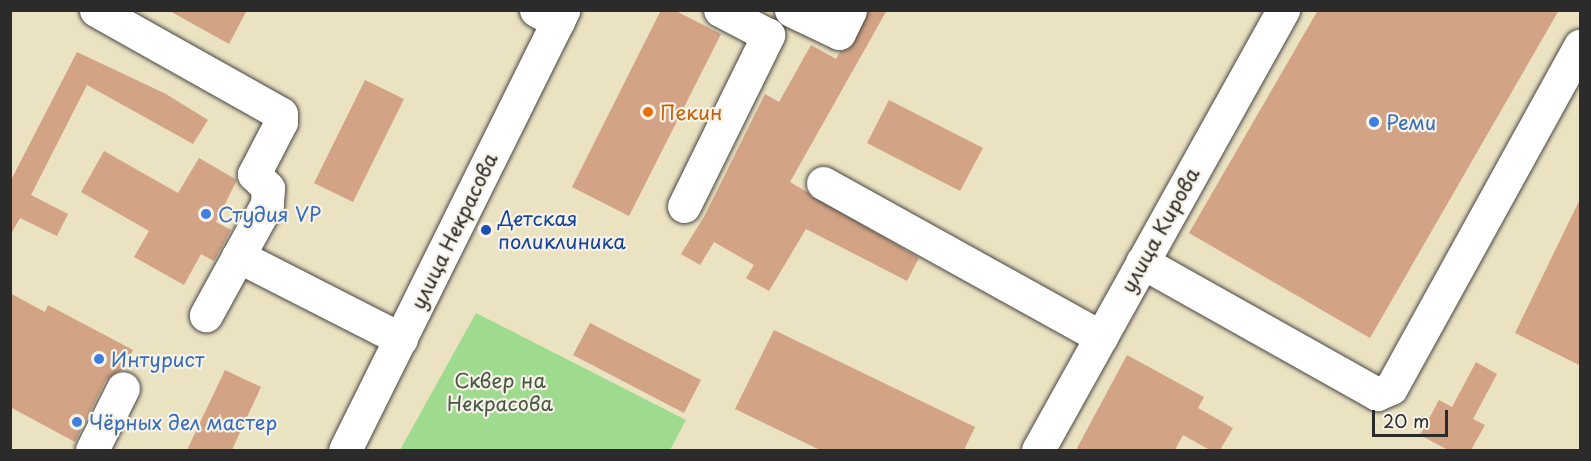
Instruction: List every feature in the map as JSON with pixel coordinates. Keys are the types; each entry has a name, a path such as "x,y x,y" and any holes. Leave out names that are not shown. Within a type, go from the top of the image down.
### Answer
{"street":[{"path":"96,10 281,114 281,122 255,174 268,188 267,204 206,315"},
{"path":"684,206 776,23 720,10"},
{"path":"791,10 839,33 850,10"},
{"name":"улица Кирова","path":"1038,450 1283,10"},
{"name":"улица Некрасова","path":"345,450 400,339 552,14"},
{"path":"1142,262 1377,394 1391,388 1581,46"},
{"path":"823,183 1101,337"},
{"path":"238,256 400,339"},
{"path":"92,450 123,388"}],"green space":[{"name":"Сквер на Некрасова","path":"476,313 686,420 670,450 400,450"}],"building":[{"path":"168,10 247,10 229,44"},
{"path":"661,10 674,10 721,34 629,216 572,187"},
{"path":"868,10 887,10 790,182 919,258 907,281 806,229 769,291 746,278 754,265 714,242 700,265 681,254 705,215 765,94 779,102 811,45 836,59 840,52 850,48"},
{"name":"Реми","path":"1318,10 1559,10 1370,338 1189,233"},
{"path":"77,52 166,94 208,120 193,144 87,85 31,195 68,214 57,236 20,218 10,236 10,182"},
{"path":"365,80 404,99 353,202 314,183"},
{"path":"889,100 983,148 960,191 867,143"},
{"path":"104,151 178,193 199,158 237,180 216,222 231,230 214,261 201,254 184,285 134,257 149,231 81,192"},
{"path":"1581,197 1581,366 1515,333"},
{"path":"10,293 45,312 48,305 133,350 123,369 106,380 75,442 10,407"},
{"path":"590,323 701,380 684,413 573,355"},
{"path":"774,330 975,427 964,450 820,450 735,409"},
{"path":"1127,355 1204,397 1198,408 1233,428 1220,450 1210,450 1183,435 1175,450 1076,450"},
{"path":"1476,362 1497,374 1473,419 1485,425 1471,450 1448,450 1420,435 1439,400 1452,407"},
{"path":"225,370 261,387 232,450 187,450"}],"place":[{"name":"Пекин","path":"648,112"},
{"name":"Реми","path":"1374,122"},
{"name":"Студия VP","path":"206,214"},
{"name":"Детская поликлиника","path":"486,230"},
{"name":"Интурист","path":"99,359"},
{"name":"Чёрных дел мастер","path":"77,422"}]}
